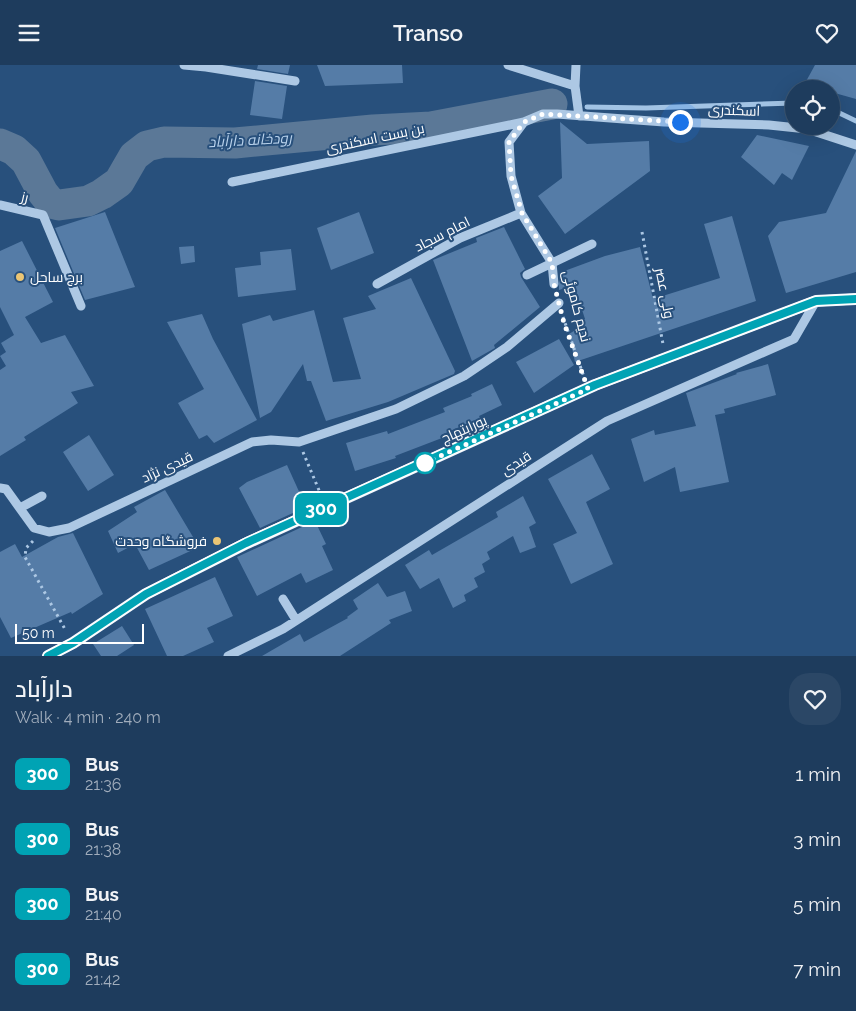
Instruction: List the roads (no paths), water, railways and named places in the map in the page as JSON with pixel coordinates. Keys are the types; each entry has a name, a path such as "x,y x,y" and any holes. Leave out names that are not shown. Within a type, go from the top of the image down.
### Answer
{"main road":[{"name":"پورابتهاج","path":"48,656 73,643 146,594 246,543 588,389 816,301 856,299"}],"street":[{"path":"184,65 206,66 296,81"},
{"path":"508,65 575,86"},
{"path":"576,65 575,86 578,116"},
{"name":"اسکندری","path":"524,122 543,114 769,125 807,129 856,145"},
{"name":"بن بست اسکندری","path":"232,182 524,122"},
{"name":"ندیم کاموئی","path":"524,122 509,142 511,176 522,213 552,263 554,284"},
{"name":"رز","path":"0,205 44,215 81,306"},
{"name":"امام سجاد","path":"377,284 460,238 522,213"},
{"path":"527,275 592,244"},
{"name":"قیدی","path":"228,656 283,629 608,421 794,339 816,301"},
{"name":"قیدی نژاد","path":"20,508 34,527 49,532 69,529 252,443 271,440 299,443 396,409 464,376 507,347 559,303"},
{"path":"0,488 6,489 20,508 42,496"},
{"path":"283,599 296,620"}],"waterway":[{"name":"رودخانه دارآباد","path":"587,107 646,108 785,103"},
{"name":"رودخانه دارآباد","path":"0,144 14,150 26,161 43,193 51,203 59,205 88,201 102,194 119,182 134,156 147,146 164,142 235,143 373,130 431,127 552,104"},
{"name":"رودخانه دارآباد","path":"840,113 856,121"}],"place":[{"name":"برج ساحل","path":"20,277"},
{"name":"فروشگاه وحدت","path":"217,541"}]}
